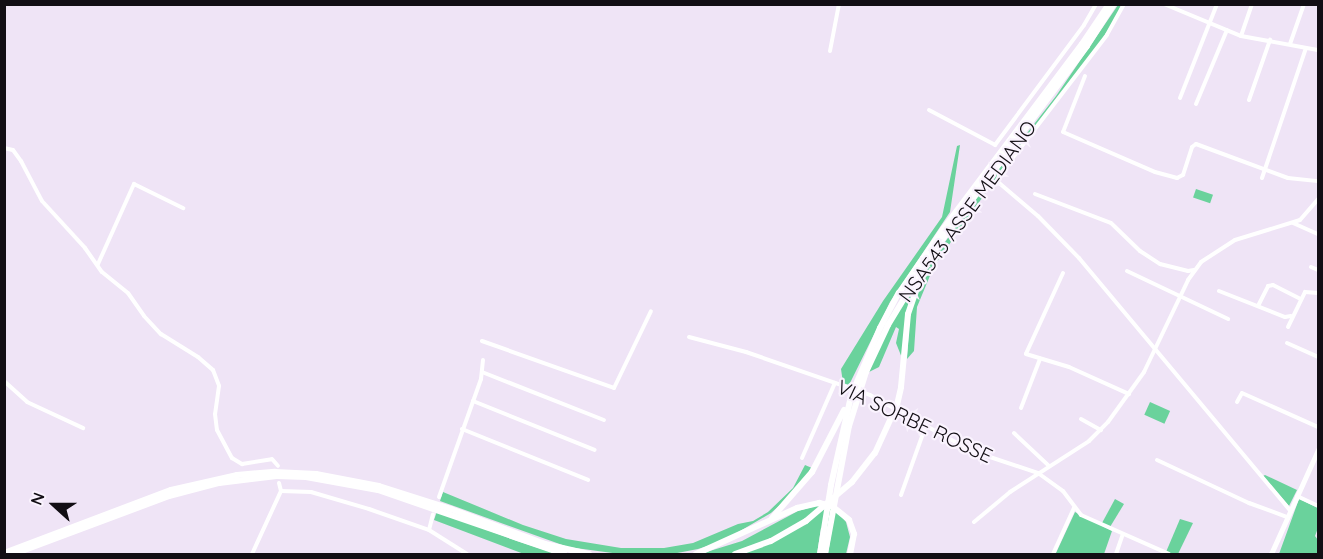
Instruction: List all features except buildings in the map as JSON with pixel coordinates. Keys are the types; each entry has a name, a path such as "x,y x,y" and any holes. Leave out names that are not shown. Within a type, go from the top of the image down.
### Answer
{"highway":[{"name":"NSA543 ASSE MEDIANO","path":"820,555 849,426 873,348 930,256 1102,20 1109,4"},
{"path":"1102,20 1114,4"},
{"name":"NSA543 ASSE MEDIANO","path":"825,555 826,531 851,396 899,293 957,211 1102,20"},
{"path":"735,555 771,541 806,521 841,494 865,467 893,415 901,387 911,301 930,256"},
{"path":"770,521 812,472 851,396"},
{"path":"15,555 30,545 171,490 237,475 275,472 316,474 379,486 451,509 545,544 589,555"},
{"path":"4,553 168,496 219,483 277,477 344,483 378,490 564,555"},
{"path":"696,555 807,504 832,506 849,520 854,534 850,555"}],"street":[{"path":"830,51 839,4"},
{"path":"929,110 995,145 1084,25 1096,4"},
{"path":"1124,4 1114,26 999,176 998,182 1051,228 1290,510"},
{"path":"1164,4 1174,6 1241,36 1318,50"},
{"path":"1180,98 1217,4"},
{"path":"1241,36 1252,4"},
{"path":"1290,44 1304,4"},
{"path":"1196,104 1227,30"},
{"path":"1249,100 1270,40"},
{"path":"1262,178 1306,48"},
{"path":"1085,76 1063,132 1155,172 1177,178 1183,174 1192,147 1196,144 1288,178 1318,181"},
{"path":"4,148 17,156 42,201 98,264 102,272 128,293 144,316 161,334 198,357 213,370 219,386 215,414 217,430 232,458 242,464 272,459 278,466"},
{"path":"98,264 134,184 183,208"},
{"path":"1035,194 1111,223 1140,250 1160,264 1180,270 1195,270"},
{"path":"974,522 1048,466 1089,441 1101,430 1129,394 1155,348 1180,296 1201,262 1235,240 1300,220 1318,199"},
{"path":"1292,222 1318,234"},
{"path":"1311,267 1318,270"},
{"path":"1127,271 1228,319"},
{"path":"1063,273 1026,354 1069,367 1129,394"},
{"path":"1258,306 1268,286 1273,285 1301,299"},
{"path":"1288,327 1301,299 1309,290 1318,293"},
{"path":"1219,291 1285,317 1292,316"},
{"path":"482,341 614,388 651,310"},
{"name":"VIA SORBE ROSSE","path":"689,336 746,352 870,395 972,451 1038,474 1063,491 1074,508 1089,520 1169,555"},
{"path":"1287,343 1318,357"},
{"path":"1021,408 1040,359"},
{"path":"439,497 473,401 482,372 483,360"},
{"path":"482,372 604,420"},
{"path":"4,381 27,402 83,428"},
{"path":"802,458 835,383"},
{"path":"1237,402 1242,393 1318,427"},
{"path":"473,401 595,450"},
{"path":"1081,419 1101,430"},
{"path":"901,495 926,425"},
{"path":"462,429 588,480"},
{"path":"1014,433 1048,466"},
{"path":"1271,555 1318,450"},
{"path":"1157,460 1249,503 1287,517"},
{"path":"252,555 281,491 279,483"},
{"path":"281,491 311,492 429,531 467,555"},
{"path":"1297,496 1318,506"},
{"path":"1053,555 1074,508"},
{"path":"429,531 433,514"},
{"path":"1116,555 1123,534"}],"green space":[{"path":"1118,5 1121,5 1117,16 1101,41 994,181 934,266 917,307 914,351 907,359 910,313 929,265 971,205 1056,96"},
{"path":"960,145 950,212 890,302 849,385 843,383 841,369 883,301 942,217 957,146"},
{"path":"1196,189 1213,195 1210,203 1193,198"},
{"path":"916,282 907,311 902,358 896,343 899,329 896,327 879,367 869,372 884,336"},
{"path":"1150,402 1170,411 1164,424 1144,415"},
{"path":"805,465 812,468 792,494 771,513 723,541 672,554 620,554 568,547 440,501 443,492 523,525 566,539 621,548 664,548 693,543 738,524 753,521 768,512 793,488"},
{"path":"1263,476 1297,490 1289,506"},
{"path":"1115,499 1124,504 1110,527 1102,523"},
{"path":"1299,499 1318,508 1318,528 1315,536 1318,540 1318,554 1279,554"},
{"path":"816,506 836,510 846,522 850,537 846,554 828,554 832,529 821,528 817,554 700,554 742,541 798,511"},
{"path":"437,511 557,554 524,554 434,520"},
{"path":"1075,512 1112,531 1104,554 1056,553"},
{"path":"1180,519 1193,523 1178,554 1172,554 1166,552"}]}
